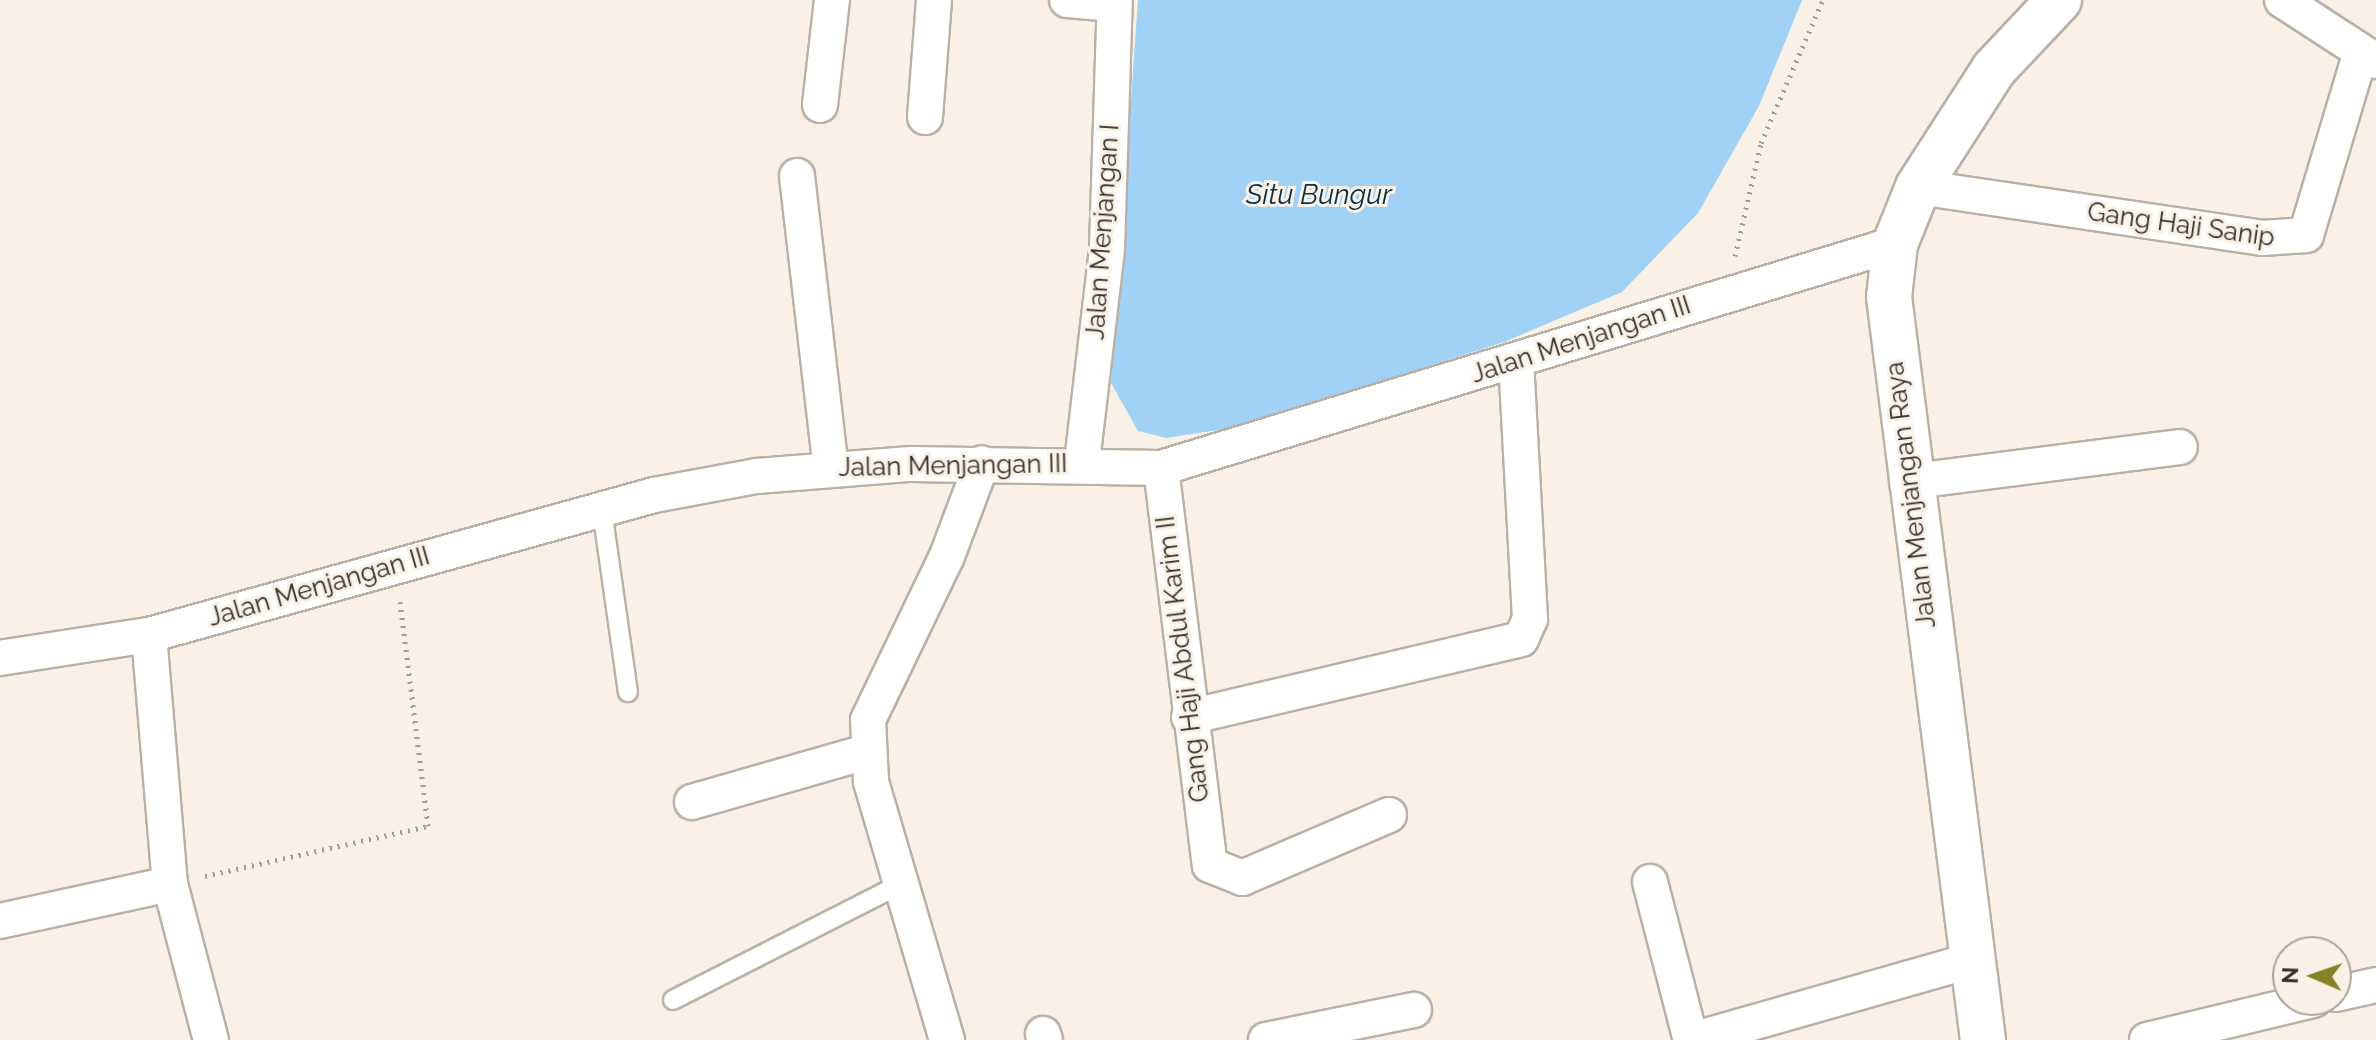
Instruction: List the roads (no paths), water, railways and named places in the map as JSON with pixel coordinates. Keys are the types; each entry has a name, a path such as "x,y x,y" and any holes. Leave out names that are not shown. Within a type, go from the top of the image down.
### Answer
{"main road":[{"name":"Jalan Menjangan Raya","path":"1983,1040 1907,482 1889,297 1895,244 1918,187 1994,69 2059,0"}],"street":[{"path":"820,105 832,0"},
{"path":"925,117 934,0"},
{"path":"1067,0 1115,2"},
{"path":"2282,0 2368,58"},
{"name":"Jalan Menjangan I","path":"1082,462 1107,248 1115,2"},
{"name":"Gang Haji Sanip","path":"1918,187 2262,238 2306,235 2368,58"},
{"path":"797,176 831,468"},
{"name":"Jalan Menjangan III","path":"0,658 149,635 683,489 831,468 1082,462 1161,468 1516,362 1727,292 1895,244"},
{"path":"1189,717 1509,647 1530,619 1516,362"},
{"path":"1907,482 2180,447"},
{"path":"947,1040 866,752 868,720 947,556 982,463"},
{"name":"Gang Haji Abdul Karim II","path":"1161,468 1189,717 1210,865 1242,878 1389,815"},
{"path":"149,635 170,884 211,1040"},
{"path":"692,802 866,752"},
{"path":"1650,882 1692,1040 1972,960"},
{"path":"0,921 170,884"},
{"path":"2352,990 2376,985"},
{"path":"1266,1040 1414,1010"},
{"path":"2147,1040 2272,1010"}],"lane":[{"path":"602,510 628,692"},
{"path":"673,1000 901,884"}],"water":[{"name":"Situ Bungur","path":"1138,0 1802,0 1759,106 1698,213 1622,292 1504,342 1238,427 1166,438 1138,431 1111,383"}]}
